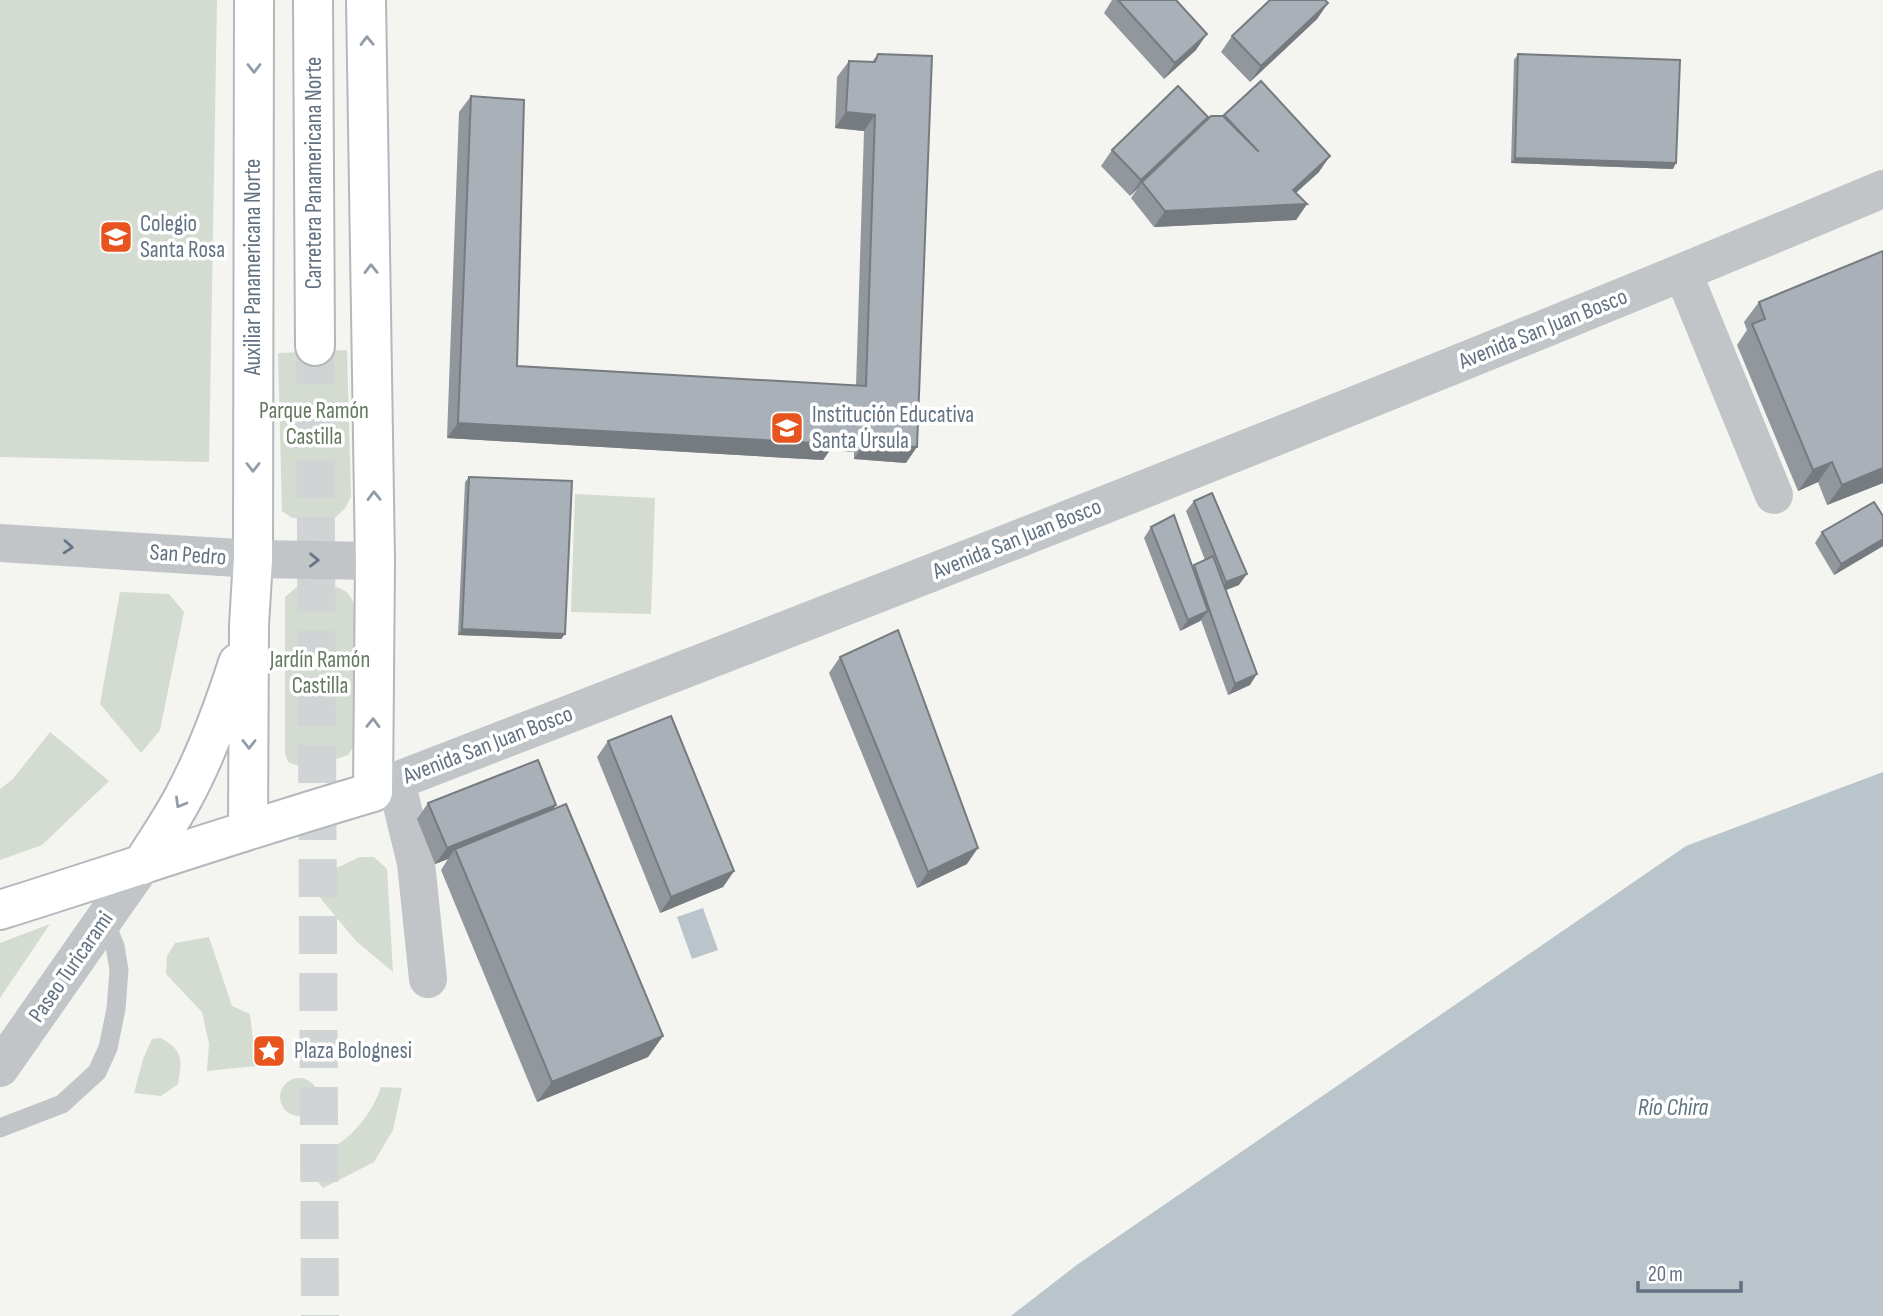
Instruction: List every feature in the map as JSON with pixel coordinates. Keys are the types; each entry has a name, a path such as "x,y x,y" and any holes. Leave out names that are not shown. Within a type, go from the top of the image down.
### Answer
{"main road":[{"name":"Auxiliar Panamericana Norte","path":"248,828 249,625 253,559 254,0"},
{"name":"Carretera Panamericana Norte","path":"313,0 315,346"},
{"path":"366,0 375,561 384,786"},
{"path":"142,865 182,801 204,757 220,719 249,625"},
{"name":"Avenida San Juan Bosco","path":"0,911 248,828 384,786"}],"street":[{"name":"Avenida San Juan Bosco","path":"384,786 838,610 1683,272 1883,189"},
{"path":"1683,272 1774,495"},
{"name":"San Pedro","path":"0,543 253,559 375,561"},
{"path":"384,786 416,863 428,979"},
{"name":"Paseo Turicarami","path":"0,1068 142,865"}],"lane":[{"path":"0,1128 62,1104 97,1072 108,1048 116,1009 119,970 115,946 104,919"}],"green space":[{"name":"Colegio Santa Rosa","path":"0,0 217,0 209,462 0,457"},
{"name":"Parque Ramón Castilla","path":"347,350 351,496 346,507 335,518 292,518 282,511 278,353"},
{"path":"575,494 655,498 651,614 571,612"},
{"name":"Jardín Ramón Castilla","path":"323,585 338,588 350,596 354,604 356,743 348,755 306,769 288,762 285,754 285,597 298,586"},
{"path":"120,592 169,594 184,612 160,730 141,753 100,704"},
{"path":"50,732 109,781 42,845 0,860 0,789 13,779"},
{"path":"360,857 374,857 387,869 393,972 356,941 317,894 319,876"},
{"path":"50,924 0,998 0,943"},
{"path":"209,937 232,1006 250,1014 256,1066 207,1071 209,1044 202,1012 166,974 167,956 175,943"},
{"path":"161,1038 174,1047 180,1057 178,1084 161,1096 134,1093 143,1059 152,1039"},
{"path":"299,1078 312,1084 318,1097 312,1110 299,1116 286,1110 280,1097 286,1084"},
{"path":"381,1087 402,1088 393,1130 374,1162 323,1188 302,1167 303,1152 326,1150 344,1140 367,1116"}],"water":[{"name":"Río Chira","path":"1883,772 1883,1316 1011,1316 1078,1264 1686,846"},
{"path":"703,908 718,950 692,959 677,917"}],"building":[{"path":"1118,0 1176,0 1207,34 1175,63"},
{"path":"1270,0 1325,0 1328,3 1261,66 1232,36"},
{"path":"878,54 932,56 917,447 865,443 865,436 836,434 834,444 458,423 471,96 524,100 517,366 866,386 875,115 846,112 849,61 875,62"},
{"path":"1518,54 1680,60 1676,163 1515,158"},
{"path":"1261,81 1330,156 1293,190 1307,204 1165,211 1142,182 1211,116 1223,116 1259,152 1224,115"},
{"path":"1178,86 1208,117 1141,180 1112,150"},
{"path":"1883,251 1883,468 1842,485 1832,462 1813,470 1752,324 1765,319 1759,302"},
{"path":"469,477 572,481 565,634 462,629"},
{"path":"1212,493 1247,574 1226,582 1194,501"},
{"path":"1874,502 1883,516 1883,539 1841,564 1822,532"},
{"path":"1174,515 1208,611 1188,620 1151,527"},
{"path":"1213,556 1257,674 1235,684 1194,565"},
{"path":"898,630 978,848 928,872 840,657"},
{"path":"671,716 734,871 671,897 608,741"},
{"path":"538,760 556,805 447,848 428,803"},
{"path":"566,804 663,1036 552,1082 455,849"}],"tunnel":[{"path":"315,346 320,1316"}],"place":[{"name":"Colegio Santa Rosa","path":"116,237"},
{"name":"Institución Educativa Santa Úrsula","path":"787,428"},
{"name":"Plaza Bolognesi","path":"269,1051"}]}
